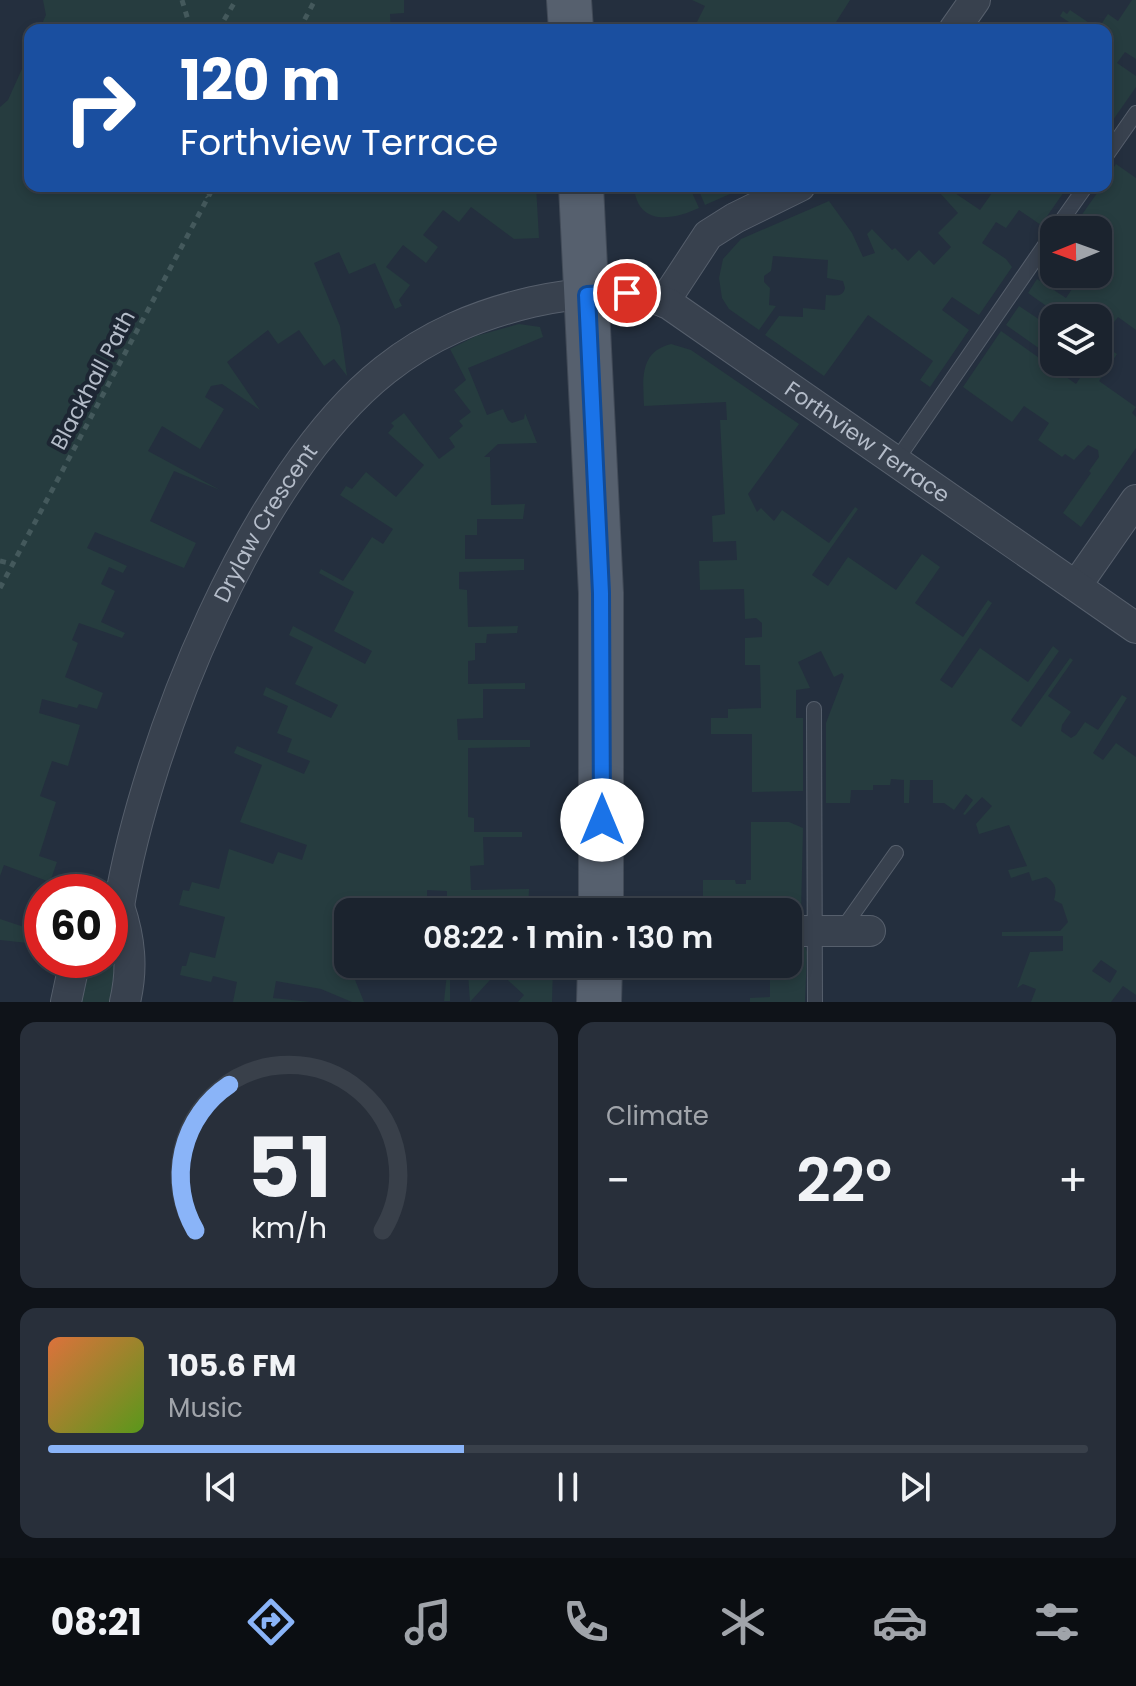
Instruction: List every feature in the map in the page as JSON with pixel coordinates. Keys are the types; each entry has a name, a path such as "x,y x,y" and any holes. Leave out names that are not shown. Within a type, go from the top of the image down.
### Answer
{"main road":[{"path":"569,0 571,24"},
{"path":"581,192 601,593 601,898"},
{"path":"599,1002 600,978"}],"street":[{"path":"958,24 975,0"},
{"path":"664,302 708,235 788,192"},
{"name":"Forthview Terrace","path":"587,295 627,293 664,302 1136,628"},
{"name":"Drylaw Crescent","path":"123,874 164,737 196,657 269,509 306,454 343,409 382,372 448,329 487,314 538,301 587,295"},
{"path":"1076,586 1136,500"},
{"name":"Drylaw Crescent","path":"125,1002 131,960 128,938"},
{"path":"66,1002 71,978"}],"lane":[{"path":"1112,147 1136,113"},
{"path":"1065,216 1082,192"},
{"path":"896,461 1040,253"},
{"path":"814,709 829,931 815,1002"},
{"path":"829,931 896,853"}],"path":[{"path":"182,0 189,24"},
{"path":"222,24 236,0"},
{"path":"302,24 315,0"},
{"path":"204,192 208,197"},
{"name":"Blackhall Path","path":"0,588 211,192"},
{"path":"0,561 13,564"}],"green space":[{"path":"43,0 404,0 404,13 390,14 391,24 42,24 46,15"},
{"path":"692,0 850,0 835,24 696,24 705,6"},
{"path":"1132,0 1136,0 1136,59 1125,52 1117,63 1136,76 1136,87 1112,121 1112,24 1101,24 1108,14 1118,21"},
{"path":"1070,10 1091,24 1072,24 1060,16 1063,11 1067,14"},
{"path":"24,64 24,192 536,192 539,238 514,239 471,207 459,222 443,210 423,235 438,247 426,263 403,245 386,267 410,285 399,300 402,306 395,309 375,263 349,274 339,252 314,263 340,326 347,376 334,359 324,366 299,330 278,344 268,330 227,362 260,410 222,384 211,386 205,397 224,409 200,449 162,426 148,451 220,490 174,471 150,521 196,543 184,568 95,532 87,548 127,566 123,573 109,567 101,584 115,591 101,622 125,633 122,638 79,623 72,640 78,643 65,677 103,693 97,709 79,704 77,708 42,699 39,713 80,725 68,766 52,761 40,796 56,802 39,856 57,862 53,874 28,874 4,865 0,876 0,107 8,100"},
{"path":"1116,164 1136,178 1136,330 1118,317 1112,325 1112,304 1044,304 1028,293 1037,279 1040,288 1051,288 1066,298 1073,288 1112,288 1112,216 1081,216 1098,192 1112,192 1112,170"},
{"path":"635,192 692,192 699,208 658,217 642,208"},
{"path":"700,192 734,192 705,205"},
{"path":"953,192 980,210 993,192 1064,192 1047,216 1040,216 1040,224 1019,210 1006,228 996,222 982,243 1006,259 1012,267 979,315 952,297 942,310 969,330 930,387 920,380 933,361 868,315 824,376 765,335 779,316 803,317 803,308 825,310 826,295 842,293 845,288 843,281 827,278 828,260 773,256 771,271 764,276 764,282 770,288 769,305 776,306 759,330 729,309 722,298 719,278 723,259 741,239 829,201 852,233 863,257 875,253 867,234 872,229 892,250 895,248 908,261 919,250 934,265 951,247 938,233 958,213 940,193"},
{"path":"1019,306 1040,320 1040,349 1006,325"},
{"path":"519,324 540,327 543,337 468,368 487,415 503,409 512,423 524,419 525,413 537,443 498,444 484,457 490,457 491,505 525,504 523,519 477,519 477,535 465,535 465,559 524,559 524,570 459,572 459,589 467,590 468,627 518,626 517,633 487,634 486,643 475,643 475,660 468,661 468,684 525,683 525,689 483,689 483,718 457,719 458,740 530,740 530,747 468,748 468,817 474,818 474,832 522,832 522,837 483,837 484,865 470,866 471,890 529,889 529,898 447,898 447,891 427,890 427,898 334,898 334,978 354,978 364,1002 352,1002 321,989 276,981 273,998 310,1002 233,1002 237,982 213,976 211,982 180,975 190,952 215,958 225,917 179,905 183,890 189,891 192,882 219,889 229,849 273,864 278,852 302,860 307,845 240,822 262,765 234,753 237,746 304,774 310,761 287,752 292,739 277,733 288,706 263,695 266,687 331,718 338,705 295,684 313,647 289,635 293,626 365,664 372,651 334,631 354,592 319,573 321,569 343,581 372,537 383,544 393,529 340,495 346,486 352,489 366,472 396,497 424,465 388,433 394,426 391,423 404,413 439,459 455,447 449,438 463,426 459,421 471,412 454,390 466,380 450,349 476,336"},
{"path":"1001,331 1040,359 1040,376 1065,376 1076,384 1080,378 1077,376 1102,376 1099,381 1136,407 1132,413 1136,417 1136,448 1081,527 1063,513 1091,473 1089,471 1099,457 1098,450 1088,445 1074,460 1065,454 1062,457 1038,440 1049,423 1024,406 1012,422 963,387"},
{"path":"671,344 691,350 799,424 748,494 757,512 761,508 774,521 782,510 829,543 855,507 858,509 812,575 828,586 848,557 896,590 922,554 940,567 915,603 963,637 988,600 992,603 940,680 952,688 980,648 1028,682 1053,646 1059,651 1011,720 1021,727 1070,658 1073,660 1048,696 1071,712 1061,731 1071,738 1085,722 1098,730 1122,695 1127,698 1093,753 1103,760 1116,743 1136,757 1136,995 1123,986 1111,1002 1031,1002 1036,989 1023,984 1017,988 1030,952 1063,951 1063,936 1002,936 1002,932 1060,931 1068,922 1062,904 1054,900 1055,887 1049,879 1032,881 1029,872 1011,878 1008,870 1027,866 1009,825 979,834 976,824 992,806 982,797 965,815 973,800 966,794 954,810 944,803 933,803 933,780 910,780 909,803 904,803 904,780 891,779 890,785 873,785 873,790 851,790 850,803 826,803 826,723 844,676 842,673 834,677 821,651 798,662 810,688 796,690 796,718 803,718 803,791 752,792 752,734 711,734 711,718 728,718 728,709 761,708 760,665 745,665 745,638 762,637 762,623 756,618 745,619 744,589 700,590 699,561 737,560 736,541 713,542 712,516 725,514 720,420 727,420 726,402 644,406 645,368 653,353","holes":["1101,960 1117,971 1110,983 1092,971"]},
{"path":"751,822 789,822 803,828 801,898 703,898 703,880 735,880 736,884 746,884 746,880 751,880"},
{"path":"0,919 24,927 24,943 0,940"},
{"path":"803,941 807,952 805,1002 750,1002 750,998 770,997 770,978 802,978"},
{"path":"85,978 114,978 113,1002 78,1002"},
{"path":"446,978 450,978 450,1001 444,1001"},
{"path":"468,978 492,978 470,1002"},
{"path":"506,978 553,978 552,1002 518,1002 524,995"}],"route":[{"path":"602,820 601,593 587,295 627,293"}]}
